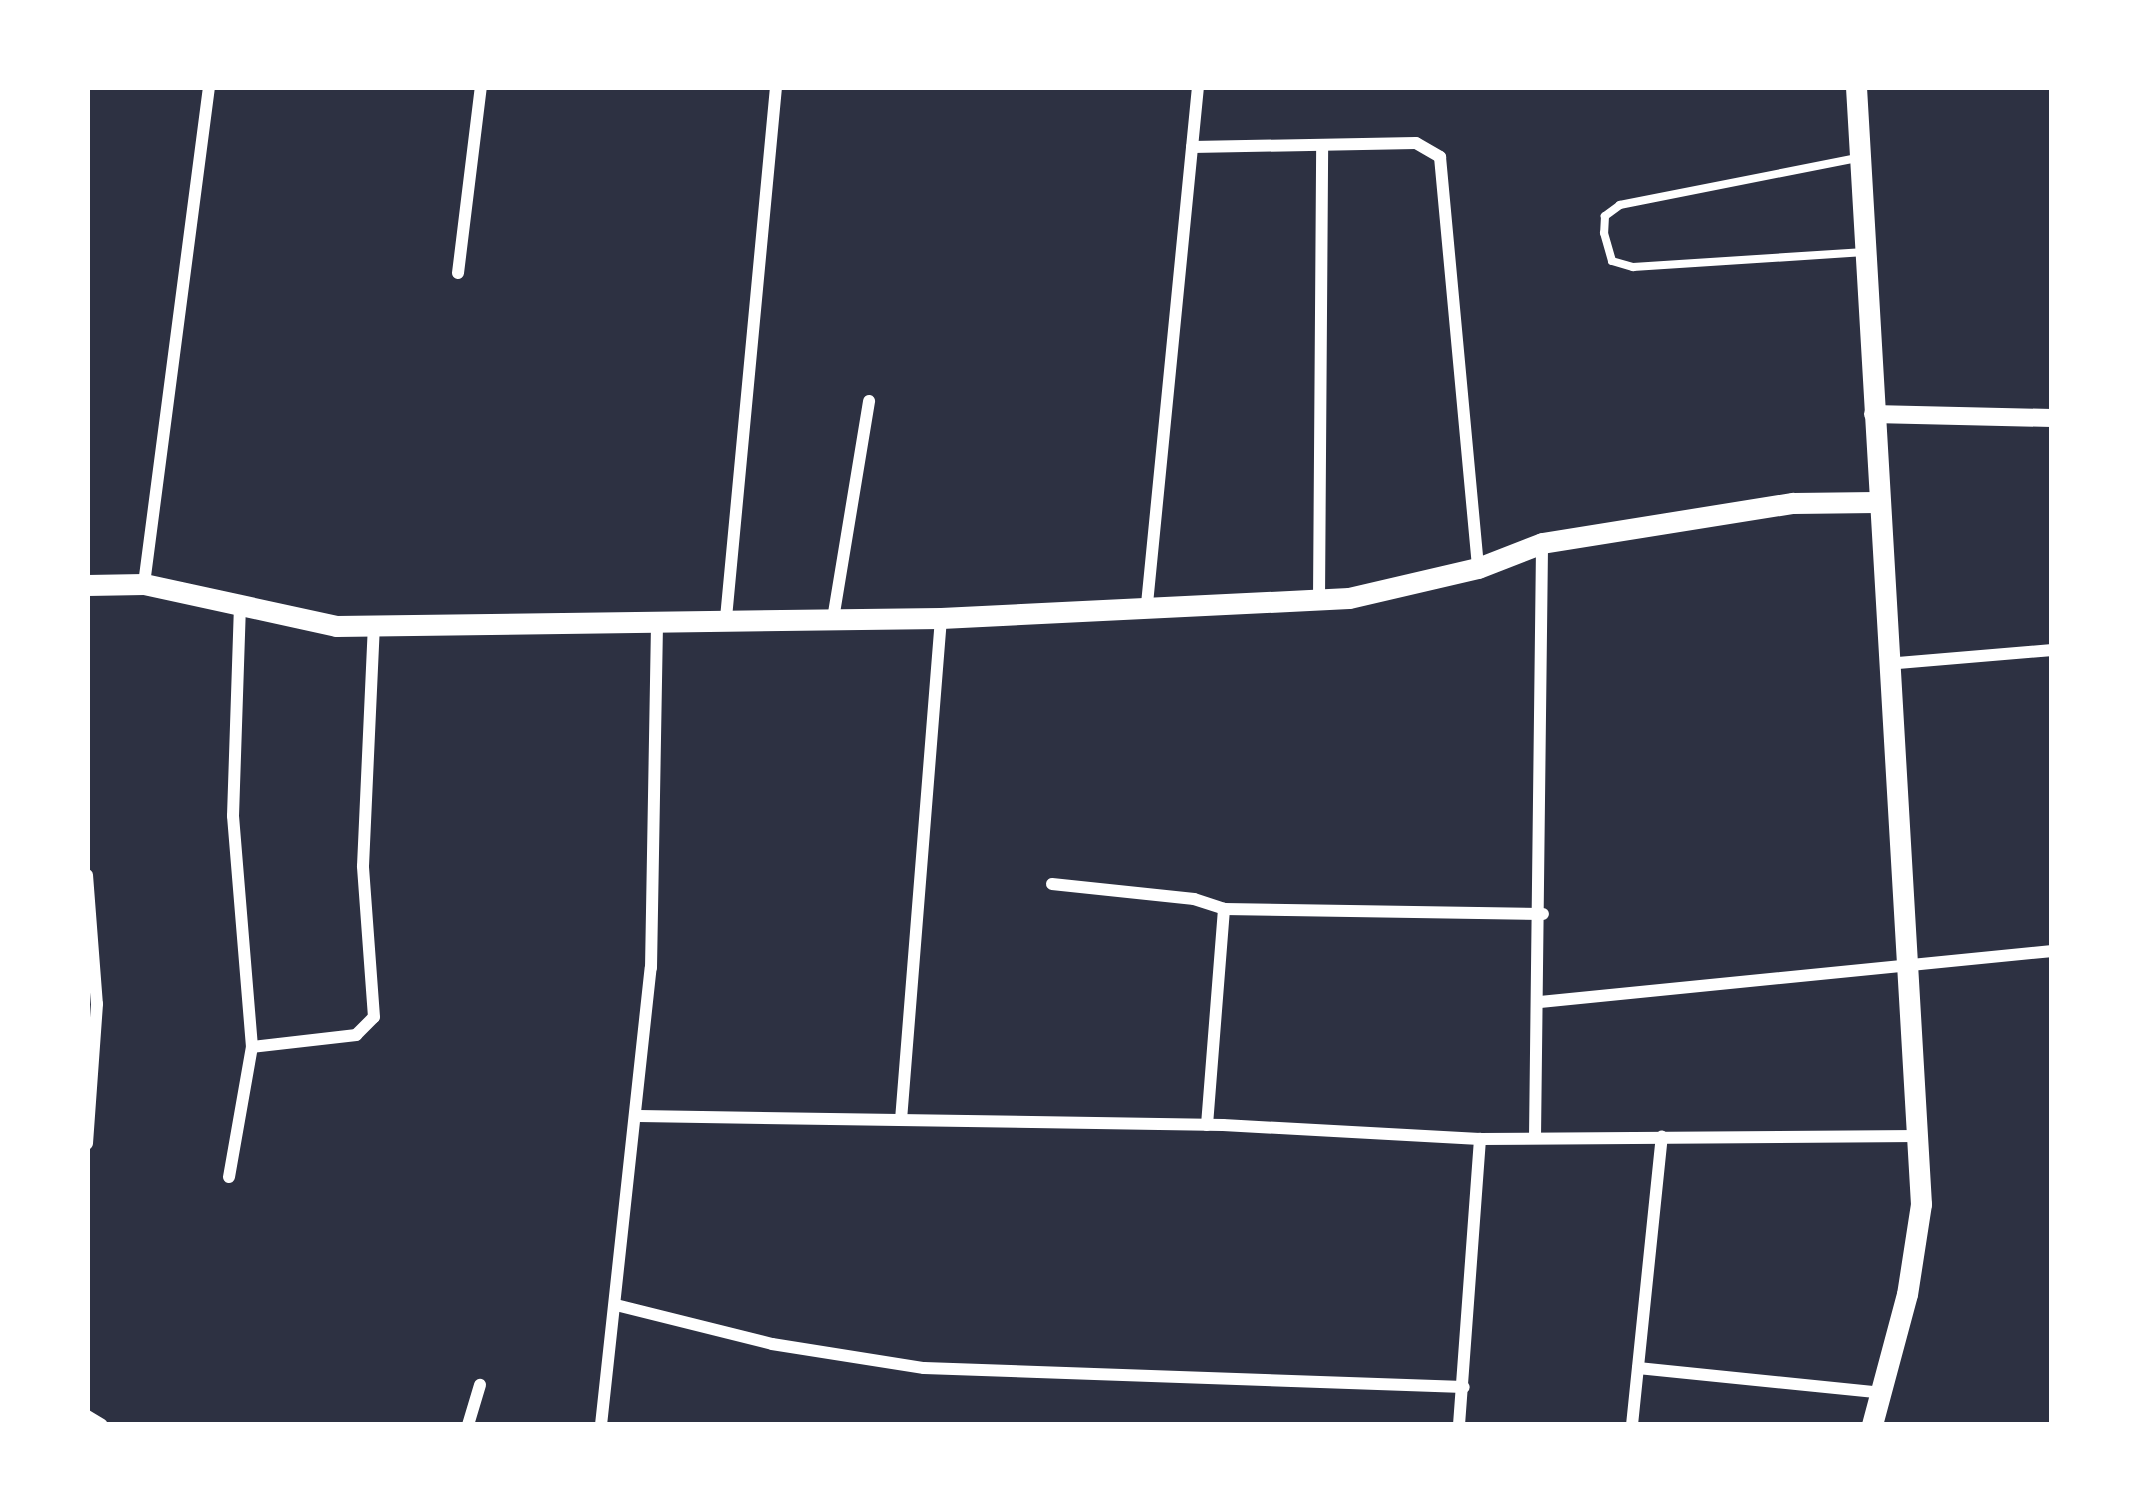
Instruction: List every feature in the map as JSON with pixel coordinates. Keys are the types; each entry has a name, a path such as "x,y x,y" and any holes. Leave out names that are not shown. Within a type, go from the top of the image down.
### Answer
{"main road":[{"path":"1856,87 1864,157 1876,502 1910,963 1921,1204 1884,1393 1872,1425"},
{"path":"87,585 144,584 240,606 374,626 941,618 1147,604 1319,599 1478,568 1542,543 1793,503 1876,502"}],"street":[{"path":"144,584 209,87"},
{"path":"458,273 482,87"},
{"path":"726,618 776,87"},
{"path":"1147,604 1198,87"},
{"path":"1192,147 1416,143 1440,157 1478,568"},
{"path":"1319,599 1322,145"},
{"path":"833,619 869,400"},
{"path":"1873,414 2052,418"},
{"path":"1535,1137 1543,914 1542,543"},
{"path":"229,1177 252,1047 232,816 240,606"},
{"path":"902,1120 941,618"},
{"path":"601,1425 639,1116 651,968 657,624"},
{"path":"252,1047 356,1034 374,1017 362,866 374,626"},
{"path":"1886,664 2052,650"},
{"path":"87,875 97,1004 87,1144"},
{"path":"1052,884 1194,898 1224,909 1543,914"},
{"path":"1207,1125 1224,909"},
{"path":"1540,1003 2052,951"},
{"path":"639,1116 1207,1125 1480,1139 1918,1136"},
{"path":"1632,1425 1662,1136"},
{"path":"1459,1425 1480,1139"},
{"path":"616,1305 772,1344 924,1368 1464,1387"},
{"path":"1638,1368 1884,1393"},
{"path":"468,1425 480,1385"},
{"path":"87,1416 102,1425"}],"lane":[{"path":"1864,157 1620,205 1606,215 1604,233 1612,261 1633,267 1868,252"}]}
